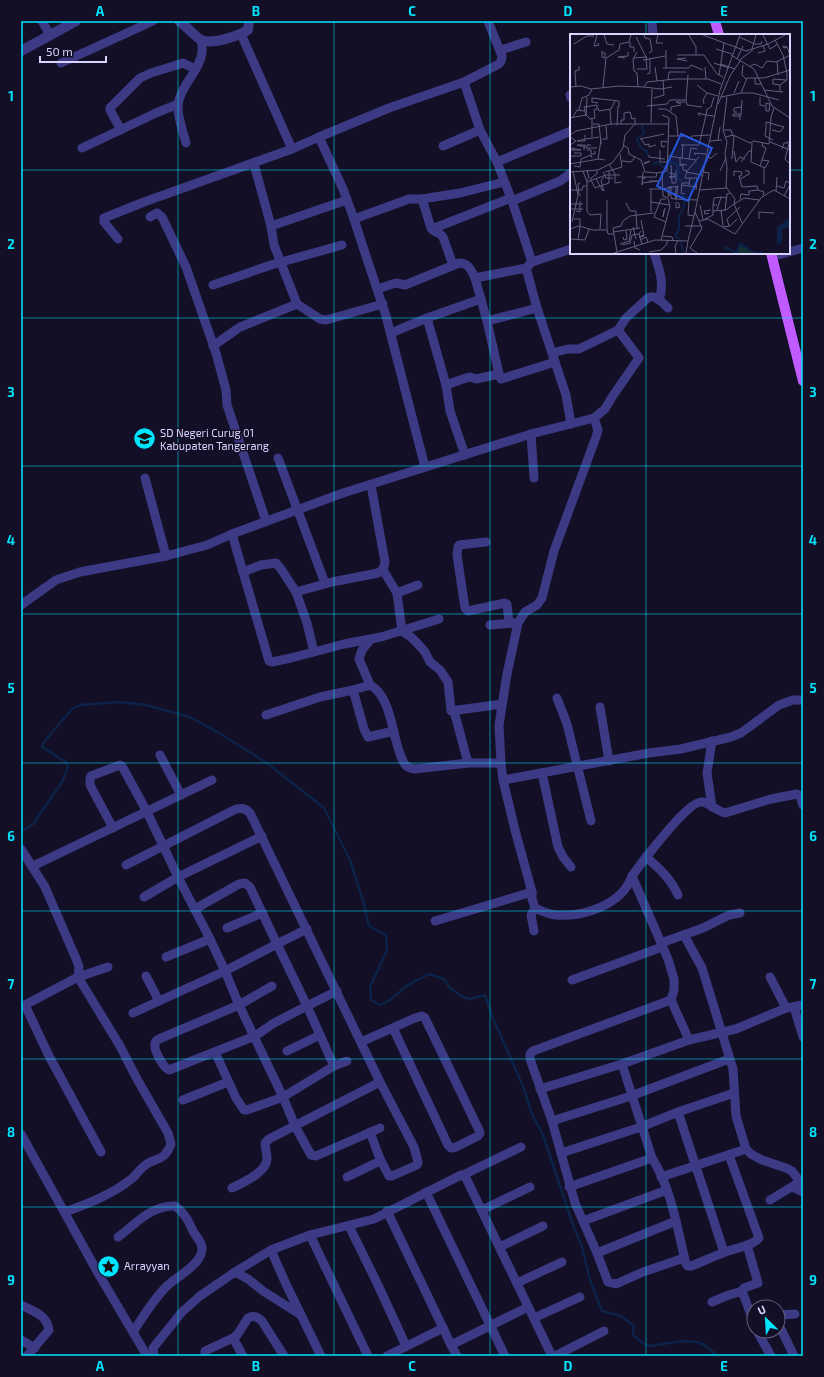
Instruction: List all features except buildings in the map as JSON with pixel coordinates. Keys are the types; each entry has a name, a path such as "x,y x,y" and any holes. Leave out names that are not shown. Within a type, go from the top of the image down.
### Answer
{"main road":[{"path":"715,21 719,34"},
{"path":"772,255 803,381"}],"street":[{"path":"42,21 50,35"},
{"path":"21,51 76,21"},
{"path":"61,63 154,21"},
{"path":"179,21 202,40 219,40 241,34 248,30 249,21"},
{"path":"118,239 104,222 104,218 144,202 292,150 388,108 464,82 499,64 502,56 488,21"},
{"path":"652,22 653,34"},
{"path":"241,34 292,150"},
{"path":"186,143 179,118 178,104 181,93 195,69 202,53 202,40"},
{"path":"500,50 526,42"},
{"path":"121,130 110,108 140,78 151,73 183,64 195,69"},
{"path":"464,82 480,130 497,162 511,199 529,265 537,308 566,395 571,424"},
{"path":"82,148 178,104"},
{"path":"443,146 480,130"},
{"path":"497,162 570,131"},
{"path":"319,137 347,200 383,304 424,467"},
{"path":"254,164 271,226 274,245 282,262 288,283 297,304 320,319 326,320 383,304"},
{"path":"432,229 560,181 570,175"},
{"path":"354,219 409,199 422,199 504,182"},
{"path":"422,199 432,229 434,232 441,234 443,237 453,265"},
{"path":"271,226 347,200"},
{"path":"150,217 157,213 162,217 186,267 213,346 226,390 227,405 266,521"},
{"path":"213,284 342,245"},
{"path":"790,252 803,248"},
{"path":"475,278 529,265 570,249"},
{"path":"654,254 659,266 662,284 662,292 659,300"},
{"path":"377,289 396,283 406,285 458,263 466,264 470,267 475,278 501,379 555,362"},
{"path":"552,353 568,349 579,349 618,330 626,318 649,297 652,296 659,300 668,308"},
{"path":"391,333 427,318 481,299"},
{"path":"213,346 240,327 297,304"},
{"path":"487,321 537,308"},
{"path":"427,318 446,385 450,412 464,455"},
{"path":"21,605 56,580 80,572 166,556 207,545 266,521 343,493 530,434 594,418 605,409 639,358 618,330"},
{"path":"446,385 469,377 476,379 499,374"},
{"path":"490,625 513,623 525,612 537,605 542,598 554,551 596,437 598,430 594,418"},
{"path":"530,434 534,478"},
{"path":"278,458 325,583"},
{"path":"145,478 166,556"},
{"path":"371,485 385,562 383,570 397,593 402,632"},
{"path":"232,534 269,661 275,662 344,644 402,632 439,619"},
{"path":"486,542 459,545 457,555 465,608 468,611 505,603 507,604 513,623 499,725 501,763 503,780 535,908"},
{"path":"243,572 261,565 276,563 296,592 307,623 314,652"},
{"path":"296,592 325,583 378,573 383,570"},
{"path":"397,593 418,585"},
{"path":"402,632 411,637 418,644 425,652 430,662 448,682 450,692 450,710 454,711 468,763"},
{"path":"371,639 362,650 358,659 370,685 376,689 384,701 404,763 408,767 415,769 468,763 501,763"},
{"path":"266,715 320,697 370,685"},
{"path":"353,690 364,729 368,737 394,731"},
{"path":"557,698 567,724 579,767 591,821"},
{"path":"503,780 649,753 681,749 731,737 741,733 779,705 793,700 803,700"},
{"path":"454,711 502,704"},
{"path":"600,706 609,761"},
{"path":"712,741 707,773 712,807"},
{"path":"160,755 181,795"},
{"path":"113,828 90,785 90,779 91,776 121,765 147,812 178,878 210,939 295,1126 311,1155 316,1156 380,1128"},
{"path":"542,773 558,847 563,857 571,867"},
{"path":"33,866 212,780"},
{"path":"535,908 555,915 578,914 603,906 620,895 630,883 632,876 646,857 676,821 696,803 704,802 718,811 725,813 797,794 800,796 803,805"},
{"path":"126,865 236,809 246,809 250,813 380,1082 414,1147 418,1162 416,1165 389,1176 380,1159 370,1132"},
{"path":"144,897 178,878 262,836"},
{"path":"21,849 45,887 77,961 79,967 78,977 120,1046 168,1133 171,1144 165,1156 143,1167 139,1173 129,1181 99,1198 65,1212"},
{"path":"646,857 662,871 678,895"},
{"path":"632,876 674,979 674,990 671,1000 689,1040"},
{"path":"195,909 239,884 243,883 250,887 334,1066"},
{"path":"435,921 532,892"},
{"path":"534,931 531,915 535,908"},
{"path":"227,928 262,913"},
{"path":"572,980 661,945 684,934 703,928 729,915 740,913"},
{"path":"133,1013 225,972 307,929"},
{"path":"684,934 702,968 722,1033 734,1075 736,1116 746,1149 751,1154 792,1171 803,1192"},
{"path":"166,957 210,939"},
{"path":"101,1152 23,1006 78,977 108,967"},
{"path":"146,976 159,1001"},
{"path":"770,976 790,1008 803,1037"},
{"path":"272,986 239,1005 158,1039 155,1043 156,1049 164,1066 169,1070 255,1036 274,1023 337,991"},
{"path":"671,1000 533,1051 530,1054 530,1059 552,1121 569,1187 597,1253 606,1280 613,1284 684,1258"},
{"path":"540,1089 622,1064 689,1040 722,1033 790,1008 803,1005"},
{"path":"361,1042 393,1028 422,1016 426,1020 478,1128 480,1133 478,1136 456,1147 451,1148 448,1145 393,1028"},
{"path":"287,1051 320,1035"},
{"path":"214,1052 236,1098 244,1110 283,1097 334,1066 347,1061"},
{"path":"552,1121 631,1096 729,1059"},
{"path":"622,1064 652,1158 667,1190 686,1265 691,1266 724,1252 747,1245 759,1238 729,1155"},
{"path":"183,1100 228,1082"},
{"path":"232,1188 247,1181 264,1168 268,1159 265,1142 380,1082"},
{"path":"561,1153 641,1127 678,1112 734,1093"},
{"path":"678,1112 724,1252"},
{"path":"21,1134 98,1274 147,1356"},
{"path":"154,1356 153,1348 182,1312 200,1296 271,1250 310,1235 374,1219 387,1211 461,1175 521,1148"},
{"path":"661,1177 746,1149"},
{"path":"569,1187 652,1158"},
{"path":"347,1177 378,1162 380,1159"},
{"path":"463,1175 482,1210 552,1356"},
{"path":"770,1200 798,1183"},
{"path":"482,1210 530,1187"},
{"path":"583,1221 667,1190"},
{"path":"426,1192 505,1356"},
{"path":"118,1237 157,1208 175,1206 185,1215 196,1237 201,1243 202,1248 199,1257 186,1272 165,1287 133,1332"},
{"path":"387,1211 457,1356"},
{"path":"597,1253 676,1221"},
{"path":"349,1226 406,1346"},
{"path":"500,1247 543,1226"},
{"path":"310,1235 368,1356"},
{"path":"712,1302 742,1291 744,1288 758,1284 747,1245"},
{"path":"271,1250 321,1356"},
{"path":"517,1283 562,1262"},
{"path":"235,1272 248,1279 302,1316"},
{"path":"742,1291 746,1301"},
{"path":"534,1318 580,1297"},
{"path":"21,1305 44,1318 48,1323 49,1330 27,1356"},
{"path":"451,1345 528,1307"},
{"path":"786,1315 795,1314"},
{"path":"205,1356 205,1351 237,1335 248,1318 254,1316 262,1320 284,1356"},
{"path":"387,1356 443,1328"},
{"path":"555,1356 604,1331"},
{"path":"233,1338 243,1356"},
{"path":"761,1339 771,1356"},
{"path":"786,1339 794,1356"},
{"path":"21,1340 35,1348"}],"waterway":[{"path":"21,832 33,824 62,782 68,767 66,762 42,747 44,742 72,709 80,705 120,702 146,705 190,717 267,763 324,808 350,860 369,926 386,935 387,950 370,987 371,1000 380,1005 390,1000 408,985 429,974 444,979 450,988 463,997 470,999 485,995 492,1016 523,1086 532,1114 543,1135 573,1225 582,1247 590,1280 602,1311 621,1316 634,1326 633,1335 644,1344 650,1346 682,1341 697,1342 705,1345 714,1353 715,1356"}],"place":[{"name":"SD Negeri Curug 01 Kabupaten Tangerang","path":"145,439"},
{"name":"Arrayyan","path":"109,1266"}]}
